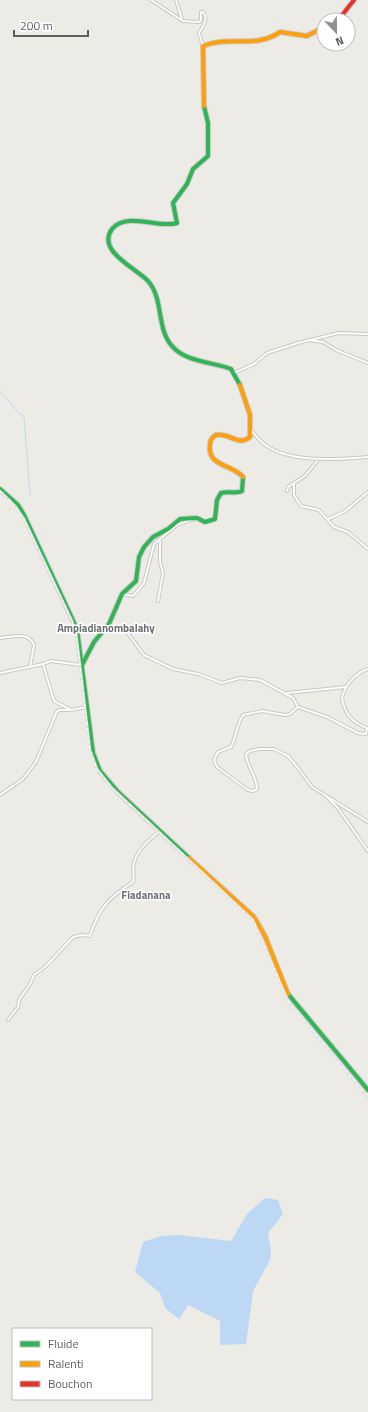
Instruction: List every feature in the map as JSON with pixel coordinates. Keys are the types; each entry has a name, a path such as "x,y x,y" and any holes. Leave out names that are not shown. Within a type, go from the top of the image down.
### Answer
{"street":[{"path":"82,665 94,642 106,627 116,610 122,594 136,582 139,557 144,547 153,537 168,529 180,519 189,517 197,518 205,522 215,519 217,500 221,493 224,491 238,493 242,491 244,478 240,473 217,463 211,454 210,444 212,437 217,434 223,434 234,441 245,442 250,437 251,430 251,412 234,373 230,369 193,358 172,347 167,340 160,309 149,281 116,255 110,246 109,237 112,229 117,224 144,222 169,226 177,223 173,203 187,184 193,168 208,156 208,123 204,108 203,46 199,33 205,23 205,13 202,12 202,20 199,22 183,21 151,0"},
{"path":"176,0 183,21"},
{"path":"345,12 354,0"},
{"path":"203,46 224,39 264,40 271,38 280,32 307,36 316,31"},
{"path":"234,373 254,364 268,353 308,340 339,333 368,334"},
{"path":"308,340 323,342 336,350 368,363"},
{"path":"251,430 264,444 278,452 318,460 368,457"},
{"path":"287,491 294,483 304,476 318,460"},
{"path":"294,483 293,491 301,506 319,510 334,527 348,532 368,549"},
{"path":"0,489 18,505 24,514 77,629 93,753 100,771 118,792 254,917 260,926 282,982 290,998 368,1090"},
{"path":"327,519 344,512 368,492"},
{"path":"122,594 133,596 142,587 154,544 178,524 193,519 199,520"},
{"path":"158,601 163,574 159,542 163,536"},
{"path":"106,627 126,631 144,655 173,670 198,674 222,683 240,678 260,680 286,693 293,698 298,707 327,717 358,733 366,734 367,728 354,722 342,698 346,687 359,672 368,669"},
{"path":"0,638 28,636 34,645 30,667"},
{"path":"0,672 30,667 51,661 82,665"},
{"path":"43,664 54,701 71,710"},
{"path":"286,693 346,687"},
{"path":"298,707 290,714 286,715 262,711 243,715 237,724 234,741 231,747 218,752 214,760 218,768 248,790 254,791 257,789 257,782 248,767 246,754 250,751 274,749 288,756 307,777 312,787 324,793 368,822"},
{"path":"0,795 23,779 36,762 57,711 87,708"},
{"path":"324,793 337,808 368,851"},
{"path":"8,1020 18,1007 19,1000 30,984 34,974 46,966 73,937 82,935 90,936 99,912 117,892 133,882 134,862 141,849 161,831"}],"water":[{"path":"265,1198 278,1200 283,1214 268,1233 271,1252 270,1260 253,1291 246,1344 220,1345 220,1321 188,1305 179,1319 165,1308 160,1293 135,1272 143,1242 161,1236 179,1235 231,1241 247,1214"}],"waterway":[{"path":"0,391 24,417 30,494"}],"railway":[{"path":"0,491 16,507 24,519 72,621 76,633 90,750 97,769 112,788 253,920 289,1003 368,1098"}],"traffic: fast":[{"path":"204,106 208,123 208,156 193,169 187,184 173,203 177,223 161,224 126,221 118,224 112,229 108,237 109,245 113,252 148,281 153,288 164,331 172,346 184,355 231,369 240,385"},
{"path":"82,665 94,642 109,624 122,594 136,581 139,557 144,547 153,537 168,529 180,519 197,518 205,522 215,519 217,500 221,493 242,491 243,477"},
{"path":"0,489 18,505 24,515 77,629 93,753 100,771 118,792 189,858"},
{"path":"288,994 368,1090"}],"traffic: slow":[{"path":"204,106 203,46 213,43 262,40 280,32 307,36 316,31"},
{"path":"240,385 250,415 250,437 246,440 237,440 225,435 216,435 211,440 210,452 216,461 239,473 243,477"},
{"path":"189,858 254,917 265,936 288,994"}],"traffic: jam":[{"path":"345,12 354,0"}],"district":[{"name":"Ampiadianombalahy","path":"106,628"},
{"name":"Fiadanana","path":"146,895"}]}
